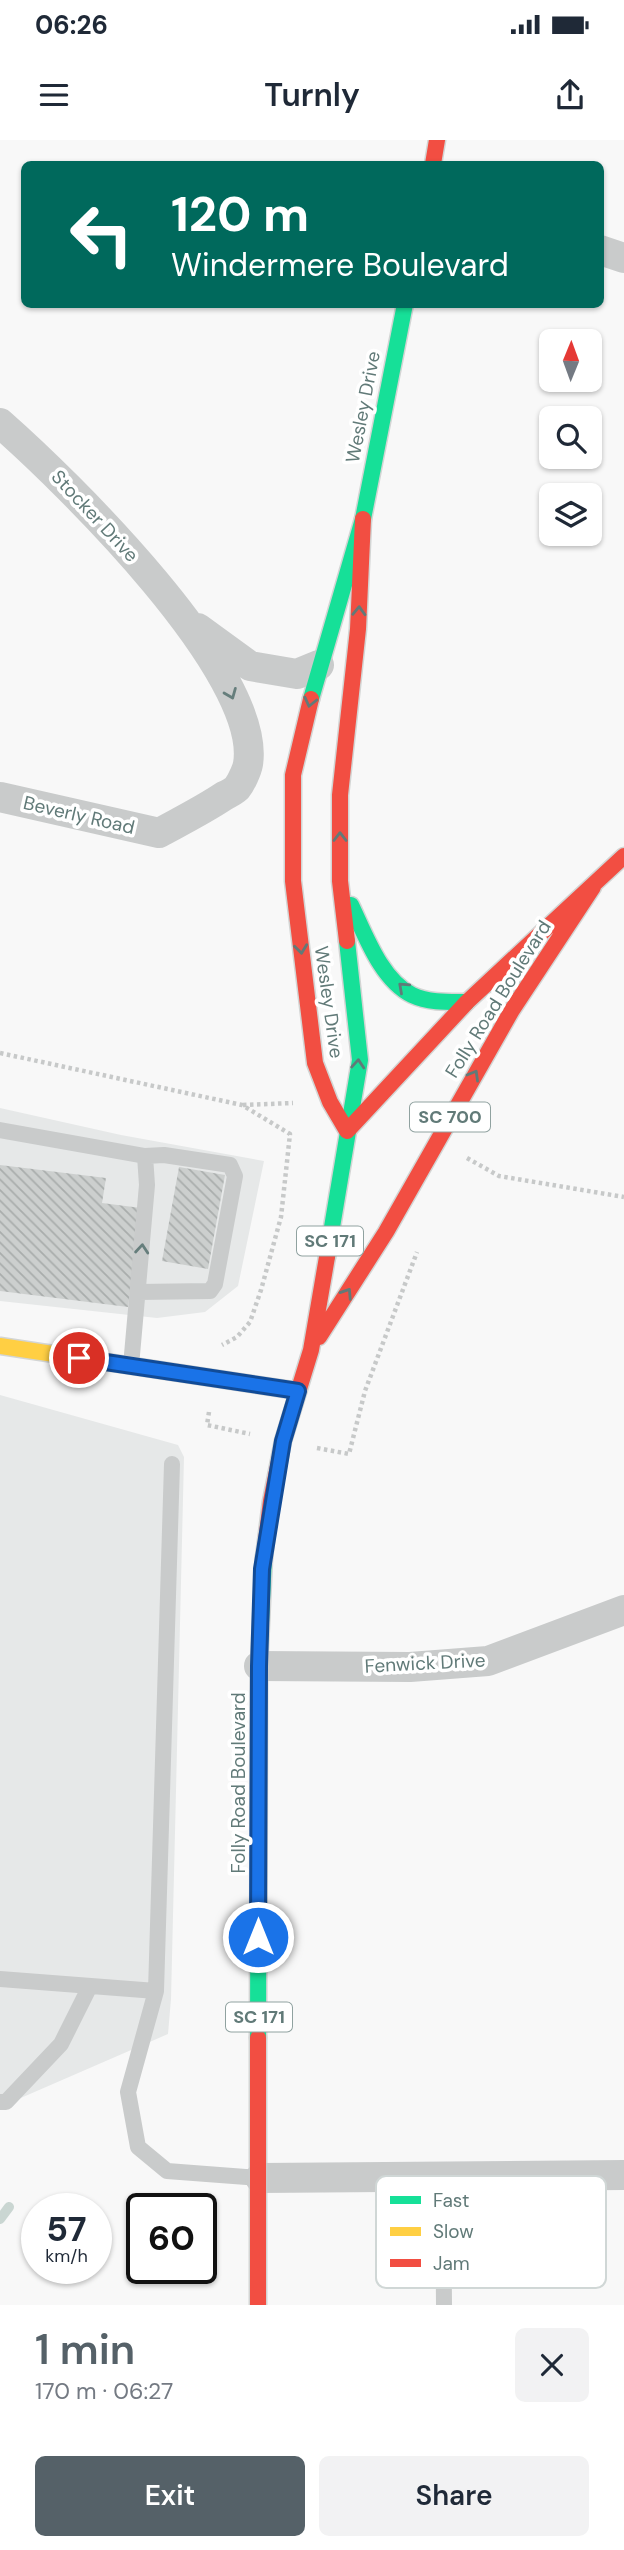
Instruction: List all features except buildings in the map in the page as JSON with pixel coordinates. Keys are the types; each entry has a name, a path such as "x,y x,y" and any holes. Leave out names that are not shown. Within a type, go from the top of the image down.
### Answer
{"main road":[{"path":"434,161 438,140"},
{"name":"Wesley Drive","path":"347,1131 330,1102 315,1063 292,881 293,775 319,665 363,519 404,308"},
{"name":"Wesley Drive","path":"347,1131 360,1060 340,881 340,795 358,629 363,519"},
{"name":"Folly Road Boulevard","path":"258,2305 259,1666 262,1569 283,1441 311,1350 347,1131 467,1002 624,856"},
{"name":"Folly Road Boulevard","path":"340,881 368,942 387,971 410,994 438,1002 467,1002"},
{"name":"Folly Road Boulevard","path":"311,1350 386,1232 512,1010 593,887"},
{"path":"0,1346 298,1391"}],"street":[{"path":"604,251 624,258"},
{"name":"Stocker Drive","path":"0,423 46,464 129,550 182,616 228,684 248,735 248,765 237,788 159,833"},
{"name":"Stocker Drive","path":"182,616 250,666 297,674 319,665"},
{"name":"Beverly Road","path":"0,797 159,833"},
{"name":"Fenwick Drive","path":"259,1666 410,1667 488,1661 624,1610"},
{"path":"534,2176 624,2175"},
{"path":"260,2178 376,2177"}],"lane":[{"path":"0,1130 145,1156 164,1155 230,1166 235,1176 215,1284 210,1291 138,1292"},
{"path":"131,1366 147,1185 145,1156"},
{"path":"172,1464 156,1991 128,2092 138,2147 167,2171 260,2178"},
{"path":"0,1979 156,1991"},
{"path":"0,2102 6,2102 61,2044 90,1986"}],"path":[{"path":"0,1053 242,1105 290,1134"},
{"path":"462,1155 499,1176 624,1197"}],"shaded area":[{"path":"0,1108 121,1135 264,1161 238,1286 205,1312 157,1318 0,1301"},
{"path":"0,1395 178,1445 184,1457 168,2034 0,2107"}],"waterway":[{"path":"0,2219 9,2207"}],"traffic: fast":[{"path":"311,699 363,519 404,308"},
{"path":"351,905 375,955 391,979 401,988 412,995 439,1002 467,1002"},
{"path":"327,1257 360,1060 347,941"},
{"path":"258,2038 259,1666 264,1557"}],"traffic: slow":[{"path":"0,1346 298,1391"}],"traffic: jam":[{"path":"434,161 437,140"},
{"path":"347,941 340,881 340,795 358,629 363,519"},
{"path":"311,699 293,775 293,881 315,1063 330,1102 347,1131"},
{"path":"347,1131 467,1002 624,856"},
{"path":"319,1337 386,1232 512,1010 593,887"},
{"path":"264,1557 271,1501 283,1441 311,1350 327,1257"},
{"path":"258,2038 258,2305"}],"route":[{"path":"79,1358 298,1391 283,1441 271,1501 262,1569 258,1937"}]}
